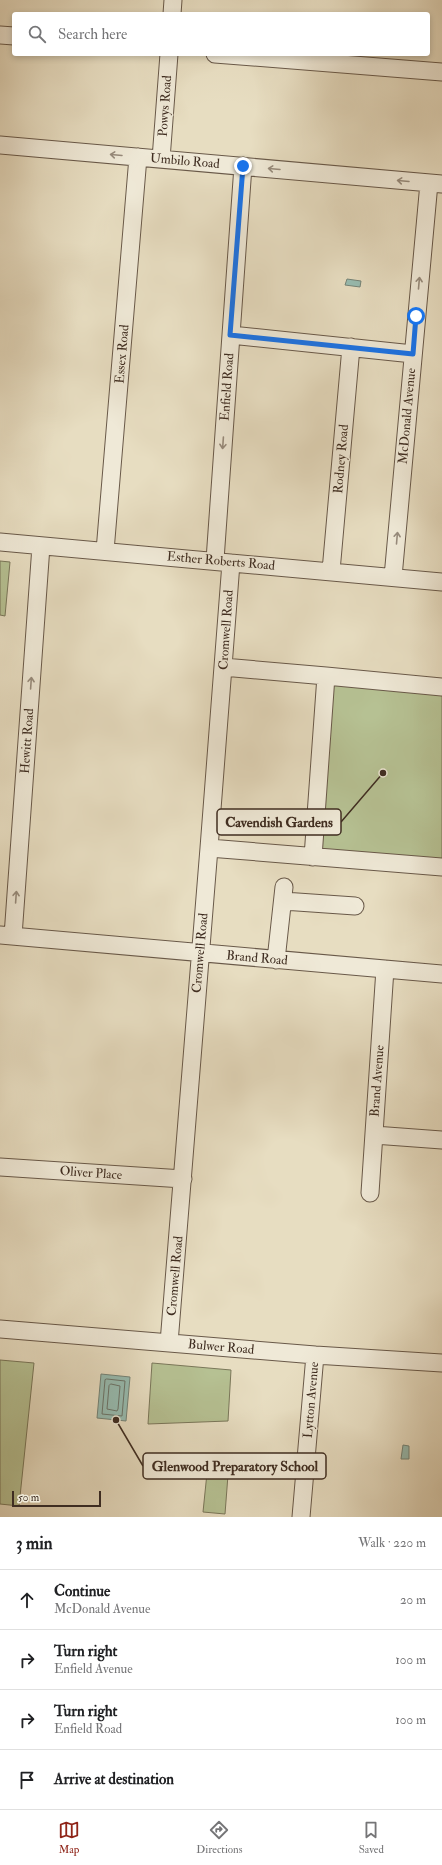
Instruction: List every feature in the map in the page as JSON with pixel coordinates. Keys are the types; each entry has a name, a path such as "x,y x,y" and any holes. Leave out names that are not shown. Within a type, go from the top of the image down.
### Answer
{"street":[{"path":"172,12 173,0"},
{"path":"0,35 12,36"},
{"name":"Powys Road","path":"161,159 169,56"},
{"path":"240,56 442,72"},
{"name":"Umbilo Road","path":"0,145 435,183"},
{"name":"Essex Road","path":"106,551 138,157"},
{"name":"Enfield Road","path":"223,561 230,335 243,166"},
{"name":"McDonald Avenue","path":"393,577 413,354 435,183"},
{"path":"230,335 413,354"},
{"name":"Rodney Road","path":"331,571 351,347"},
{"name":"Esther Roberts Road","path":"0,542 442,582"},
{"name":"Hewitt Road","path":"6,935 41,546"},
{"name":"Cromwell Road","path":"169,1343 223,668 223,561"},
{"path":"223,668 326,676 442,688"},
{"path":"313,857 326,676"},
{"path":"209,848 442,867"},
{"path":"276,960 284,894 355,906"},
{"name":"Brand Road","path":"6,935 442,974"},
{"name":"Brand Avenue","path":"370,1193 385,969"},
{"path":"374,1135 442,1140"},
{"name":"Oliver Place","path":"0,1167 183,1179"},
{"name":"Bulwer Road","path":"0,1329 315,1355 442,1363"},
{"name":"Lytton Avenue","path":"301,1517 315,1355"}],"green space":[{"path":"0,561 10,562 5,616 0,615"},
{"path":"330,683 442,692 442,864 317,854"},
{"path":"0,1360 34,1363 19,1506 0,1504"},
{"path":"152,1363 231,1370 228,1421 148,1424"},
{"path":"207,1473 228,1475 225,1514 203,1512"}],"water":[{"path":"347,279 361,281 360,287 345,285"},
{"path":"101,1374 130,1377 126,1421 97,1418"},
{"path":"403,1445 409,1446 409,1459 401,1459"}],"place":[{"name":"Cavendish Gardens","path":"383,773"},
{"name":"Glenwood Preparatory School","path":"116,1420"}],"route":[{"path":"243,166 230,335 413,354 416,316"}]}
